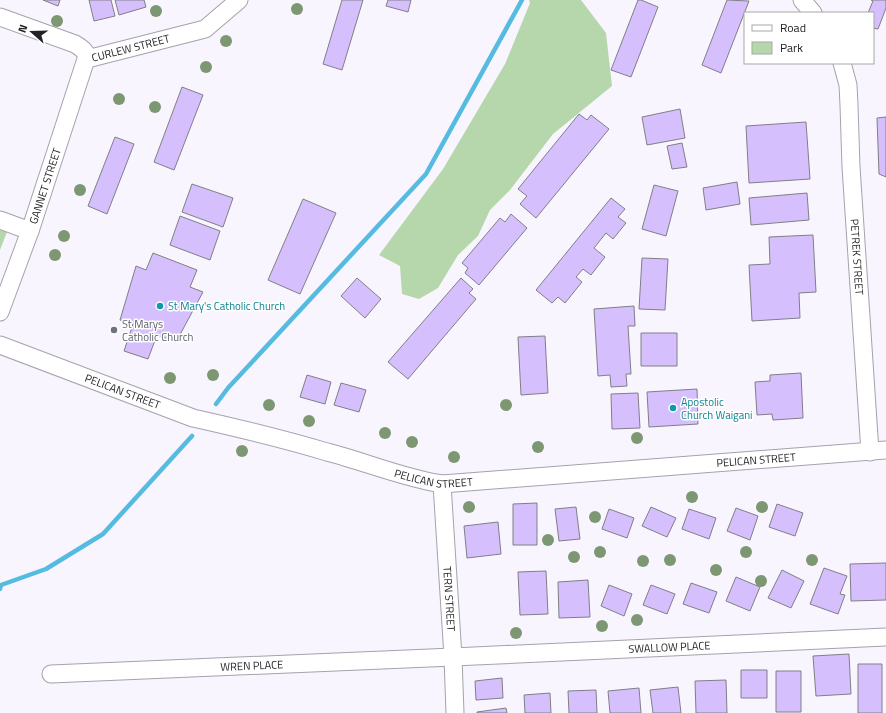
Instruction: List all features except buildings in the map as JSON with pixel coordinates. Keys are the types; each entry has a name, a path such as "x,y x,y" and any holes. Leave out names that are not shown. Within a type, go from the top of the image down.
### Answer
{"street":[{"name":"CURLEW STREET","path":"0,17 75,44 85,52 87,59 205,30 239,0"},
{"path":"802,0 812,12"},
{"name":"GANNET STREET","path":"0,312 30,231 87,59"},
{"name":"PETREK STREET","path":"842,64 848,85 851,167 858,268 878,451"},
{"path":"0,220 30,231"},
{"name":"PELICAN STREET","path":"0,345 193,418 328,452 408,476 442,484 878,451"},
{"name":"TERN STREET","path":"442,484 455,713"},
{"name":"SWALLOW PLACE","path":"453,658 886,637"},
{"name":"WREN PLACE","path":"51,674 453,658"}],"green space":[{"path":"529,0 581,0 606,33 612,86 553,134 510,190 490,210 478,236 458,255 438,288 419,299 402,294 400,266 379,255 443,169 505,64 530,3"},
{"path":"0,229 7,232 0,250"}],"waterway":[{"path":"216,404 228,388 426,174 522,0"},
{"path":"0,589 1,585 46,569 103,534 192,436"}],"place":[{"name":"St Mary's Catholic Church","path":"160,306"},
{"name":"St Marys Catholic Church","path":"114,330"},
{"name":"Apostolic Church Waigani","path":"673,408"}]}
